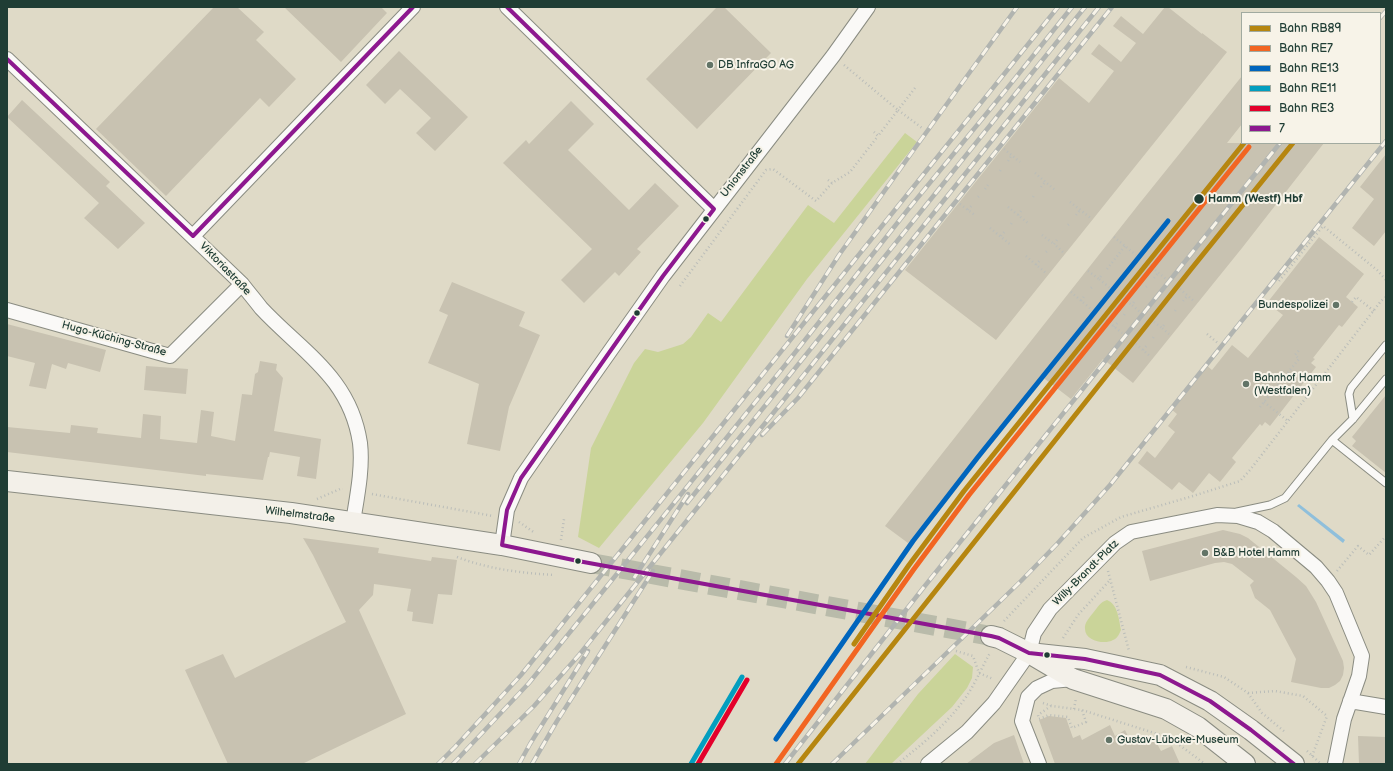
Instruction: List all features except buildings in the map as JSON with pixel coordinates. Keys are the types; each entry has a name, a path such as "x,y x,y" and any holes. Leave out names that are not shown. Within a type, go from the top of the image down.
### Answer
{"main road":[{"name":"Wilhelmstraße","path":"7,481 291,513 502,545 591,563"},
{"path":"995,637 1028,653 1073,679 1166,709 1198,727 1245,764"},
{"path":"1028,653 1085,659 1160,675 1210,701 1251,730 1303,762"}],"street":[{"path":"193,236 413,7"},
{"path":"507,7 714,209"},
{"name":"Unionstraße","path":"502,545 508,510 521,478 663,276 833,56 868,7"},
{"name":"Viktoriastraße","path":"7,58 242,284 262,308 319,363 342,391 353,416 360,444 360,483 353,522"},
{"name":"Hugo-Küching-Straße","path":"7,310 170,356 242,284"},
{"name":"Willy-Brandt-Platz","path":"928,764 967,732 994,703 1028,653 1034,633 1050,609 1115,543 1132,532 1217,515 1238,516 1258,522 1273,531 1316,567 1336,593 1362,656 1359,676 1340,733 1335,764"},
{"path":"1039,764 1022,722 1028,697 1037,688 1052,681 1073,679"},
{"path":"1350,701 1386,706"}],"lane":[{"path":"1353,420 1349,394 1351,388 1386,345"},
{"name":"Willy-Brandt-Platz","path":"1217,515 1251,510 1270,505 1285,498 1332,440 1353,420 1386,379"},
{"path":"1332,440 1386,483"}],"path":[{"path":"833,56 922,128"},
{"path":"680,286 766,170 773,169 816,201 832,183 850,172 915,88"},
{"path":"874,132 878,136"},
{"path":"1004,149 1020,162"},
{"path":"1008,161 1012,156"},
{"path":"1035,173 1055,190"},
{"path":"828,180 832,183"},
{"path":"1040,187 1045,182"},
{"path":"985,189 988,185"},
{"path":"1070,202 1092,219"},
{"path":"960,204 976,216"},
{"path":"968,210 972,205"},
{"path":"1008,207 1028,223"},
{"path":"1076,215 1080,210"},
{"path":"1018,215 1021,211"},
{"path":"1279,281 1323,226 1377,270 1386,280"},
{"path":"990,228 1011,245"},
{"path":"1001,236 1005,231"},
{"path":"1042,235 1064,253"},
{"path":"1114,237 1136,255"},
{"path":"1054,244 1057,240"},
{"path":"1107,269 1125,246"},
{"path":"1026,256 1047,274"},
{"path":"1036,265 1040,260"},
{"path":"1150,265 1166,279"},
{"path":"1088,271 1110,288"},
{"path":"1154,278 1158,273"},
{"path":"1180,290 1195,302"},
{"path":"1071,292 1092,310"},
{"path":"1081,301 1085,296"},
{"path":"1183,301 1187,296"},
{"path":"1352,302 1356,297 1374,311"},
{"path":"897,764 922,744 944,723 967,696 1003,622 1083,538 1121,517 1240,481 1381,301 1386,297"},
{"path":"1123,299 1140,312"},
{"path":"1106,320 1122,334"},
{"path":"1114,327 1118,322"},
{"path":"1154,322 1163,326 1170,334"},
{"path":"1208,334 1219,344"},
{"path":"1136,344 1151,357"},
{"path":"1143,350 1147,345"},
{"path":"1260,407 1299,359 1295,355 1300,349"},
{"path":"1264,402 1288,421"},
{"path":"1328,581 1358,546 1369,555 1386,536"},
{"path":"1104,553 1135,669"},
{"path":"456,556 478,565 528,573 556,575"},
{"path":"1063,638 1078,615 1110,580"},
{"path":"956,651 973,656 979,672 1006,685"},
{"path":"1248,693 1275,691 1303,696 1327,716"},
{"path":"1028,697 1052,706 1082,710 1170,738 1205,764"},
{"path":"1303,762 1312,755 1327,716 1350,701"},
{"path":"1052,706 1038,715 1039,719 1049,715 1068,718 1072,728 1086,722 1082,710"},
{"path":"1312,755 1322,764"}],"green space":[{"path":"905,133 917,142 807,279 703,423 599,548 578,537 591,448 634,363 645,349 658,352 683,344 691,337 708,313 721,322 808,205 834,223"},
{"path":"1107,600 1114,605 1116,609 1121,630 1115,639 1105,642 1096,641 1088,636 1085,625 1098,607"},
{"path":"955,654 973,667 972,678 967,688 952,707 891,764 865,764 918,694"}],"water":[{"path":"1299,504 1345,540 1343,543 1297,506"}],"tunnel":[{"path":"591,563 991,636"}],"railway":[{"path":"787,336 839,255 1017,7"},
{"path":"438,764 521,675 1058,7"},
{"path":"453,764 529,683 1072,7"},
{"path":"687,503 1085,7"},
{"path":"475,764 534,706 579,655 1099,7"},
{"path":"762,435 798,398 1112,7"},
{"path":"1381,17 1386,11"},
{"path":"832,764 1021,581 1057,544 1110,485 1386,141"},
{"path":"785,764 924,587 1279,144"},
{"path":"634,578 688,494"},
{"path":"532,764 557,721 653,571"},
{"path":"519,764 588,651"}],"rail line":[{"name":"RB89","path":"854,644 909,565 964,491 1243,144"},
{"name":"RB89","path":"798,764 1292,144"},
{"name":"RE7","path":"776,764 914,569 969,495 1249,147"},
{"name":"RE13","path":"776,739 913,541 978,457 1168,221"},
{"name":"RE11","path":"691,764 742,677"},
{"name":"RE3","path":"698,764 747,680"}],"transit line":[{"name":"7","path":"193,236 413,7"},
{"name":"7","path":"507,7 714,209"},
{"name":"7","path":"7,59 193,236"},
{"name":"7","path":"502,545 507,510 521,478 663,276 714,209"},
{"name":"7","path":"502,545 578,561 991,636 999,638 1029,653 1085,659 1160,675 1210,701 1251,730 1294,764"}],"place":[{"name":"DB InfraGO AG","path":"710,65"},
{"name":"Hamm (Westf) Hbf","path":"1199,199"},
{"name":"Bundespolizei","path":"1336,305"},
{"name":"Bahnhof Hamm (Westfalen)","path":"1246,384"},
{"name":"B&B Hotel Hamm","path":"1205,553"},
{"name":"Gustav-Lübcke-Museum","path":"1109,740"}]}
